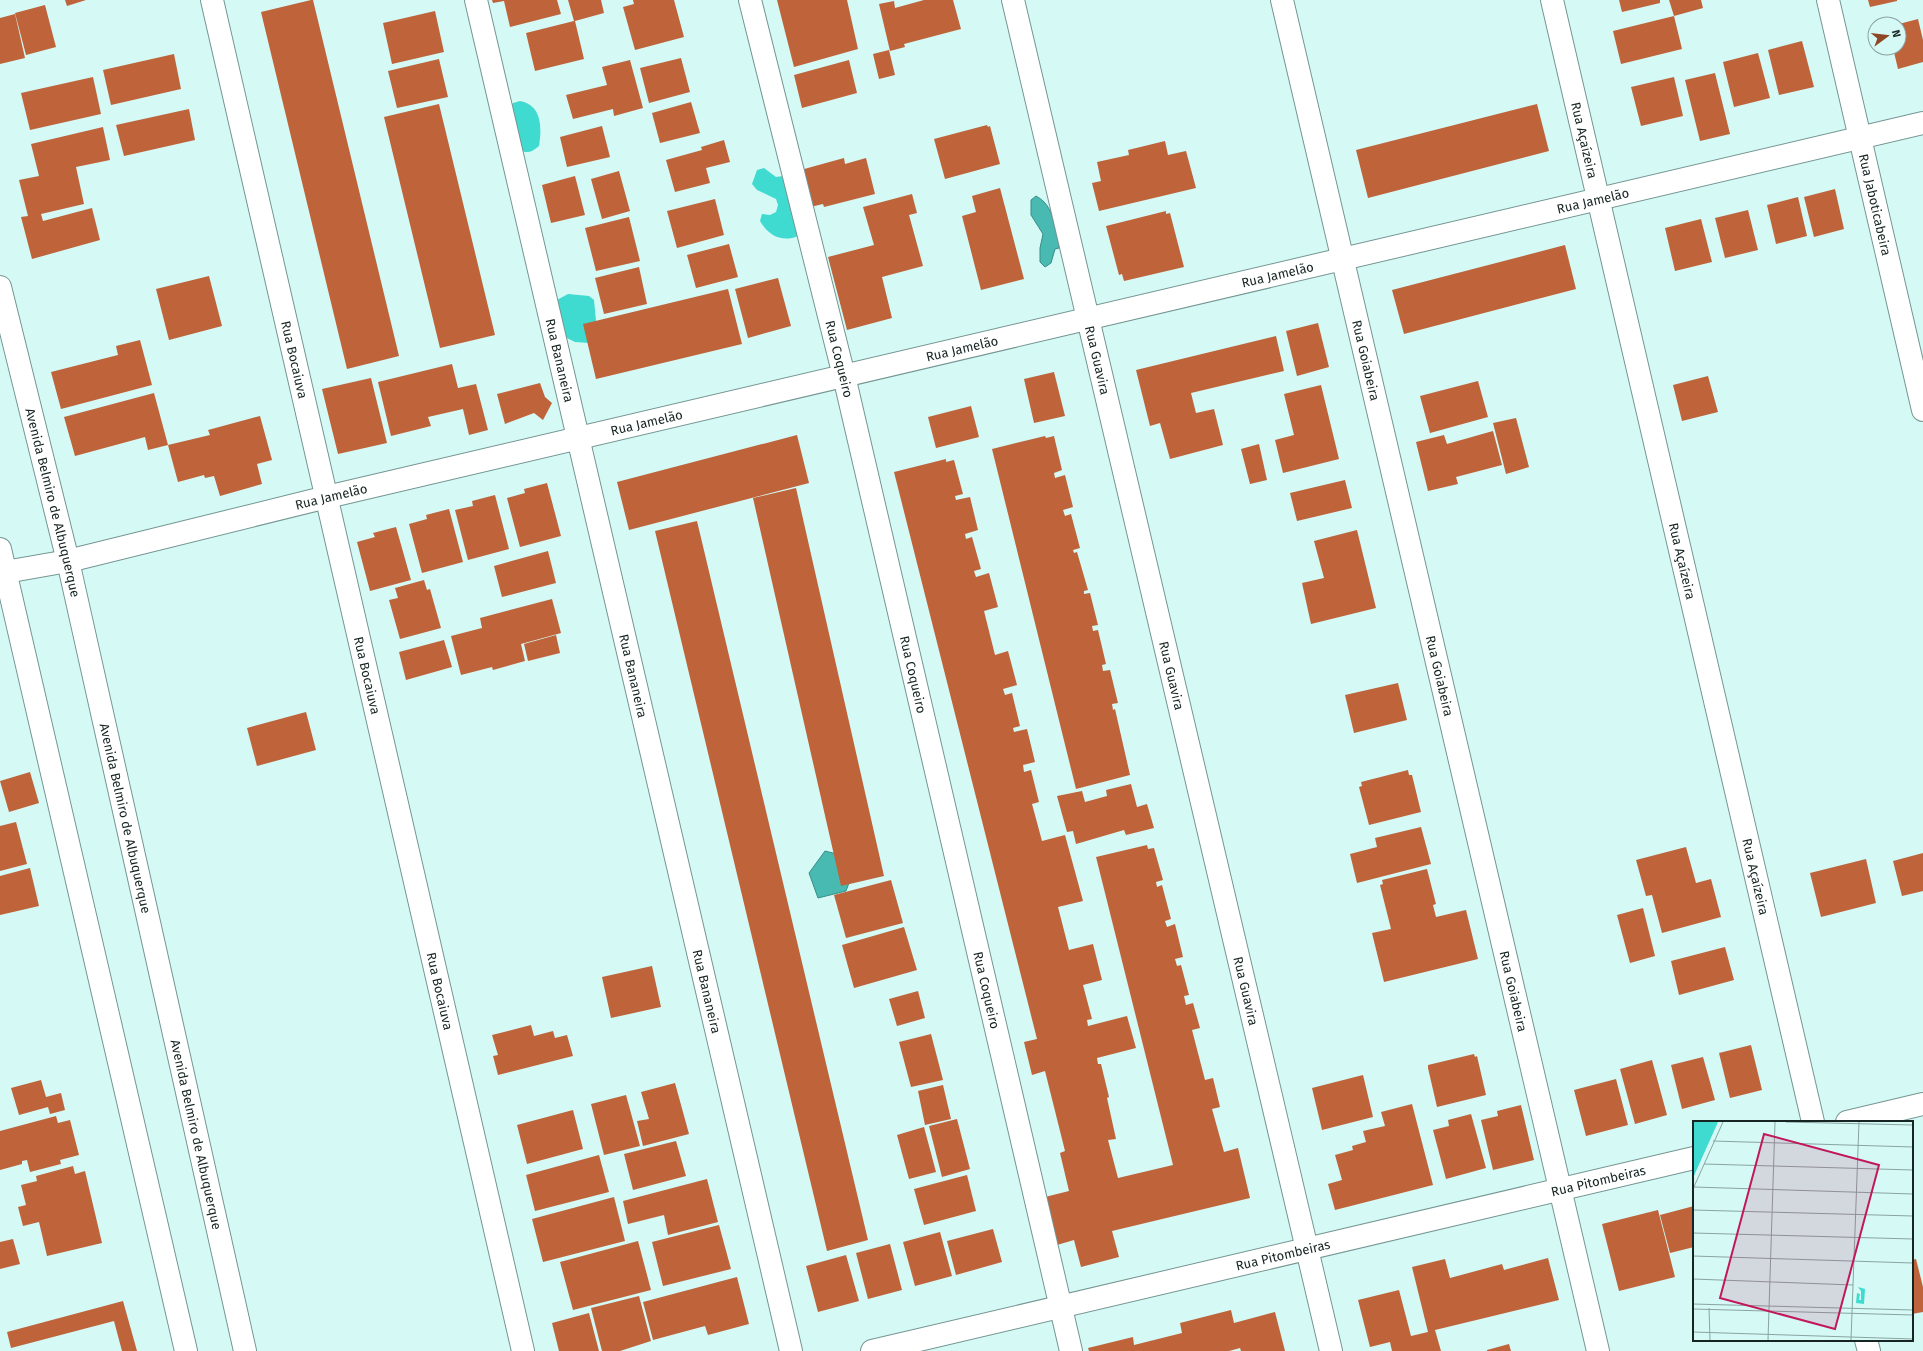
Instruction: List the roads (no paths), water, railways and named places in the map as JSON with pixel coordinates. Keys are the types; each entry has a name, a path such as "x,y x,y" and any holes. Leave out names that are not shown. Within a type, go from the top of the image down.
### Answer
{"street":[{"name":"Rua Bocaiuva","path":"212,0 524,1351"},
{"name":"Rua Bananeira","path":"476,0 791,1351"},
{"name":"Rua Coqueiro","path":"750,0 844,376 1071,1351"},
{"name":"Rua Guavira","path":"1014,0 1306,1249 1332,1351"},
{"name":"Rua Goiabeira","path":"1282,0 1559,1190 1598,1351"},
{"name":"Rua Açaízeira","path":"1552,0 1813,1121"},
{"name":"Rua Jaboticabeira","path":"1828,0 1923,410"},
{"name":"Rua Jamelão","path":"3,572 68,561 327,496 1923,123"},
{"name":"Avenida Belmiro de Albuquerque","path":"0,287 68,561 245,1351"},
{"path":"0,549 3,572 186,1351"},
{"path":"1851,1121 1923,1104"},
{"name":"Rua Pitombeiras","path":"872,1351 1693,1158"},
{"path":"1866,1341 1869,1351"}]}
